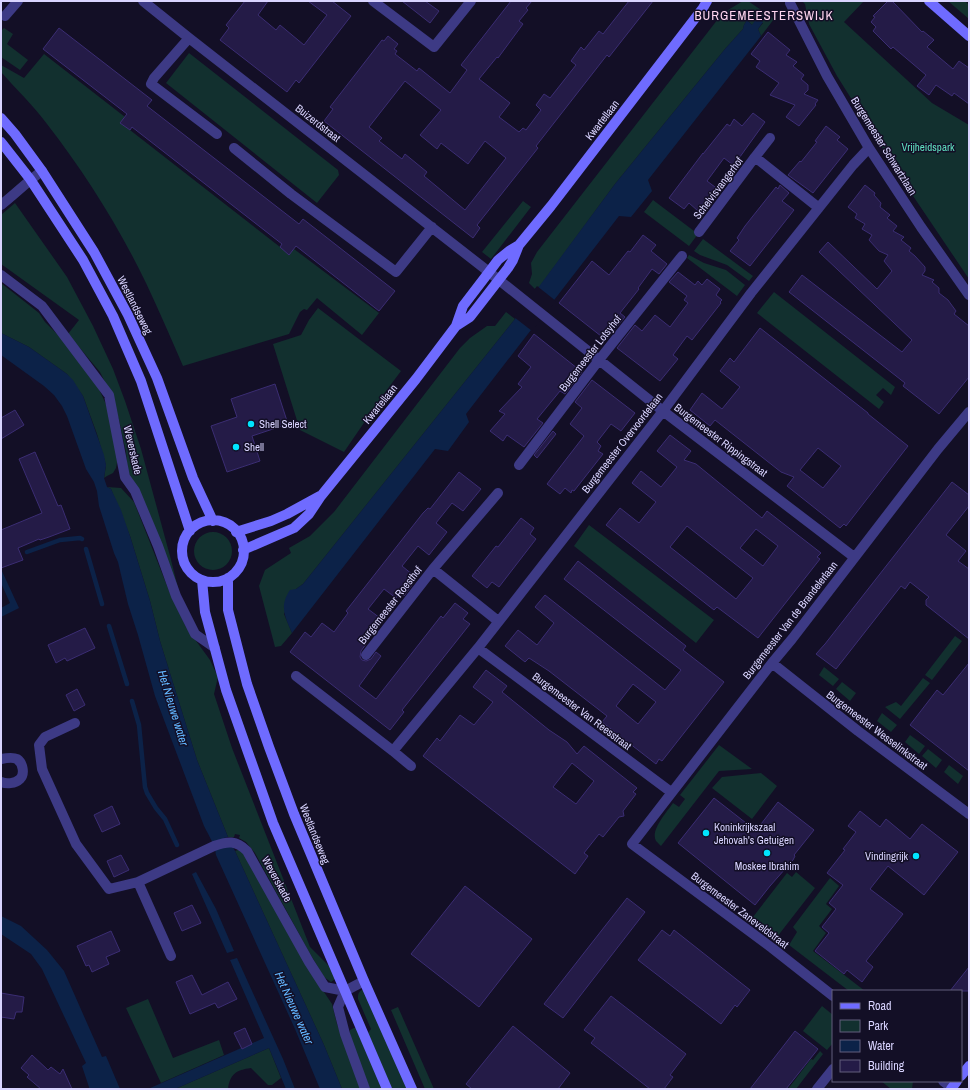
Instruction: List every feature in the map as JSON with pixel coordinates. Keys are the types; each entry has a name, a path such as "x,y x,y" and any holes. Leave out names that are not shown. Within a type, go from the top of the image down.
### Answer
{"main road":[{"name":"Kwartellaan","path":"456,326 470,317 513,260 518,246 556,200 705,5 713,1"},
{"path":"929,1 969,36"},
{"name":"Westlandseweg","path":"1,118 15,134 42,171 94,252 128,315 157,378 193,478 212,521"},
{"path":"1,142 30,179 83,260 113,316 141,381 190,531"},
{"name":"Kwartellaan","path":"243,550 294,528 309,514 456,326 463,306 498,260 508,251 518,246"},
{"name":"Kwartellaan","path":"236,532 271,521 322,496"},
{"path":"212,521 219,521 226,524 236,532 241,540 243,550 241,563 238,569 228,578 215,582 208,582 190,572 183,558 182,551 183,544 190,531 200,523 212,521"},
{"name":"Westlandseweg","path":"228,578 228,610 247,684 269,747 294,814 364,981 412,1089"},
{"path":"202,580 205,612 226,690 273,823 387,1089"},
{"path":"962,1075 969,1066"}],"street":[{"path":"5,16 18,1"},
{"name":"Buizerdstraat","path":"143,1 499,280"},
{"path":"373,1 434,47 471,1"},
{"name":"Burgemeester Schwartzlaan","path":"790,3 827,76 868,148 921,228 969,295"},
{"path":"189,38 154,78 151,84 217,134"},
{"name":"Schelvisvangerhof","path":"699,232 770,138"},
{"path":"234,148 291,194 396,272 432,227"},
{"name":"Burgemeester Overvoordelaan","path":"393,751 478,648 663,411 751,293 868,148"},
{"name":"Schelvisvangerhof","path":"755,158 819,208"},
{"path":"1,204 17,192 30,179 42,171"},
{"name":"Burgemeester Lotsyhof","path":"519,465 599,360 682,256"},
{"name":"Weverskade","path":"1,275 42,306 109,395 125,477 135,491 158,546 176,596 195,634 215,648"},
{"name":"Burgemeester Rippingstraat","path":"499,280 663,411 854,557"},
{"name":"Burgemeester Van de Brandelerlaan","path":"632,844 940,446 969,412"},
{"name":"Burgemeester Roesthof","path":"366,655 433,569 498,493"},
{"name":"Burgemeester Roesthof","path":"433,569 498,621"},
{"name":"Burgemeester Van Reesstraat","path":"478,648 672,792"},
{"name":"Burgemeester Wesselinkstraat","path":"772,664 858,731 969,814"},
{"path":"296,676 411,766"},
{"name":"Weverskade","path":"75,723 45,737 39,745 42,769 76,844 109,889 138,882 214,846 226,842 241,845 247,851 309,962 325,987 345,991"},
{"path":"1,758 13,758 20,762 23,768 23,774 20,780 13,783 1,782"},
{"name":"Burgemeester Zaneveldstraat","path":"632,844 772,948 832,995"},
{"path":"138,882 171,956"},
{"path":"364,981 345,991 338,1007 345,1034 365,1089"},
{"path":"817,1089 832,1070"}],"green space":[{"path":"743,1 748,1 774,19 761,36 758,29 763,23 752,25 747,20 743,29 615,184 540,286 535,289 529,283 532,274 531,263 537,252 718,19 728,10"},
{"name":"Vrijheidspark","path":"802,1 864,1 844,22 932,103 969,125 969,279 903,181 837,76 809,24 805,4"},
{"path":"948,1 965,1 969,5 969,19"},
{"path":"4,28 13,34 7,44 28,60 20,70 1,57 1,31"},
{"path":"189,53 338,170 339,175 317,203 166,83"},
{"path":"44,54 125,117 121,123 289,254 294,249 379,313 362,335 317,298 307,310 304,309 300,312 289,334 183,366 136,262 101,201 42,117 1,72 1,65 24,78"},
{"path":"653,200 698,234 689,246 644,212"},
{"path":"523,201 531,207 491,259 482,252"},
{"path":"15,203 67,277 93,326 113,369 141,449 178,588 128,475 126,452 119,420 110,392 100,372 68,334 79,320 1,264 1,215"},
{"path":"703,239 753,276 749,281 727,265 700,255 694,251"},
{"path":"689,255 704,263 726,270 745,285 737,296 687,258"},
{"path":"1,283 39,313 45,322 63,340 97,385 111,419 118,457 116,468 113,473 104,478 106,465 97,434 83,396 67,374 29,347 1,333"},
{"path":"774,292 895,387 891,395 883,388 876,395 884,402 879,409 757,313"},
{"path":"318,308 401,371 344,452 300,430 273,344 301,335 309,320"},
{"path":"506,312 515,319 303,584 296,589 284,614 292,633 281,646 275,647 259,586 265,570 291,553 289,548 310,536 334,512 460,348 470,338 487,326 495,326"},
{"path":"107,487 121,488 134,502 169,591 186,627 210,660 218,677 214,694 232,748 310,947 330,967 335,979 331,982 324,977 309,952 255,853 246,842 239,838 240,835 235,834 234,837 228,837 197,760 160,641 150,601 130,536 111,489"},
{"path":"589,525 714,620 696,643 574,546"},
{"path":"209,532 217,532 227,537 231,544 231,558 227,565 217,570 209,570 199,565 197,562 194,555 194,547 199,537 202,535"},
{"path":"955,636 962,641 932,680 925,675"},
{"path":"824,667 839,679 833,686 819,675"},
{"path":"923,678 930,683 900,719 885,707 896,702 901,706"},
{"path":"842,682 856,693 850,701 836,689"},
{"path":"882,713 897,725 891,732 877,721"},
{"path":"910,735 925,746 919,754 905,742"},
{"path":"719,745 752,769 719,771 661,846 656,841 655,837 655,832 660,821 673,803 679,807 685,799 680,795"},
{"path":"928,749 942,760 936,768 922,756"},
{"path":"949,765 963,776 958,784 944,772"},
{"path":"761,773 777,786 752,819 712,788 722,777"},
{"path":"241,849 320,986 332,1004 337,1024 362,1089 342,1089 324,1045 235,851"},
{"path":"796,872 815,888 777,937 753,917 787,873 792,877"},
{"path":"830,878 839,886 826,904 832,909 819,926 826,933 813,951 864,990 848,990 789,945 797,932 793,927"},
{"path":"362,990 364,990 407,1089 392,1089 368,1033 371,1029 358,999 358,995"},
{"path":"148,999 173,1058 219,1040 224,1055 161,1083 126,1008"},
{"path":"822,1006 832,1014 832,1044 827,1050 803,1031"},
{"path":"398,1007 434,1089 425,1089 391,1010"},
{"path":"356,1028 382,1089 370,1089 349,1035 350,1030"},
{"path":"269,1048 281,1078 272,1085 268,1085 251,1068 241,1070 232,1076 228,1089 175,1089"},
{"path":"820,1051 823,1054 796,1089 788,1089 811,1059 813,1060"},
{"path":"882,1082 913,1082 912,1089 891,1089"}],"water":[{"path":"757,18 763,22 758,29 761,36 648,180 652,191 631,217 619,216 466,414 469,422 448,451 435,449 292,633 284,612 285,601 290,590 296,589 303,584 515,319 615,184 743,29 747,20 752,25"},
{"name":"Het Nieuwe water","path":"1,333 29,347 67,374 73,380 83,396 104,455 106,465 104,478 107,487 111,489 121,510 130,536 150,601 160,641 197,760 228,837 224,838 232,845 235,851 324,1045 342,1089 320,1089 295,1029 216,855 212,840 204,826 155,696 128,604 118,562 99,506 97,491 94,482 86,469 67,416 54,395 1,355"},
{"path":"1,569 19,608 1,617 1,608 10,603 1,583"},
{"path":"196,872 216,909 234,951 227,953 192,874"},
{"path":"1,916 21,926 47,950 64,971 102,1057 106,1056 120,1089 89,1089 82,1066 86,1063 42,969 31,954 1,934"},
{"path":"237,958 295,1089 286,1089 269,1048 175,1089 148,1089 264,1038 230,960"}],"pier":[{"path":"537,286 556,301 532,331 514,317"}],"building":[{"path":"245,1 268,1 258,15 276,30 280,25 304,45 327,15 308,1 332,1 351,16 299,83 296,80 287,92 220,40 229,28 226,25"},
{"path":"402,1 425,1 439,11 430,23"},
{"path":"511,1 532,1 526,8 528,10 519,21 523,24 498,58 497,57 479,79 510,103 499,117 519,132 523,128 526,130 541,110 536,105 544,94 550,98 576,65 571,61 581,47 584,50 599,31 603,34 629,1 653,1 609,57 607,55 536,146 538,148 477,225 480,228 473,238 324,121 333,109 330,107 382,40 384,41 388,36 398,44 394,49 397,51 395,54 417,71 419,68 450,93 467,70 461,65","holes":["405,81 441,110 420,135 437,149 441,143 468,164 485,141 506,158 465,210 424,176 427,172 405,154 402,159 379,141 382,138 369,127"]},
{"path":"888,1 892,1 922,32 923,31 934,40 927,47 953,69 959,61 969,68 969,104 954,93 952,96 936,85 929,95 917,86 926,75 893,47 891,49 873,31 876,27 871,22 875,17 873,16"},
{"path":"59,28 152,100 147,106 299,224 303,219 395,291 379,311 296,246 289,255 280,247 282,244 132,127 130,130 120,123 127,114 43,49"},
{"path":"768,32 790,50 786,55 797,62 793,66 804,75 801,79 808,85 808,90 804,94 818,100 815,104 816,105 799,126 786,117 795,105 770,95 779,83 756,67 760,61 751,54"},
{"path":"753,113 765,122 733,165 724,158 707,181 715,187 698,211 689,203 684,209 669,198 727,124 730,126 734,119 742,126"},
{"path":"826,126 840,137 837,140 848,149 813,193 788,175 817,142 815,141"},
{"path":"780,185 789,193 782,201 794,210 750,266 730,251 739,240 737,238 745,226 776,187 778,189"},
{"path":"865,185 875,193 874,195 881,203 880,207 890,215 887,218 897,226 893,231 904,237 901,240 911,248 909,251 925,267 925,271 922,275 934,280 932,282 939,288 939,293 948,300 956,311 954,314 969,326 969,377 939,414 903,386 905,383 789,292 802,275 902,352 912,340 819,252 828,242 877,289 892,271 884,261 888,255 879,251 869,240 872,235 862,229 865,224 855,218 857,214 848,207"},
{"path":"643,235 656,245 651,251 667,264 659,274 652,269 638,288 639,289 620,313 625,317 606,340 559,303 592,261 609,275"},
{"path":"678,272 695,285 698,281 702,285 707,279 720,289 716,295 722,300 692,340 687,336 673,355 678,359 660,381 617,348 635,325 642,331 655,315 670,327 688,303 684,300 687,296 669,282"},
{"path":"760,328 908,446 846,526 844,524 840,528 787,486 794,477 781,472 715,420 710,426 690,410 702,393 722,409 740,387 720,371 730,358 734,362","holes":["818,448 841,466 823,488 800,470"]},
{"path":"534,334 582,372 565,394 560,391 537,419 543,423 524,447 507,435 503,441 490,431 505,414 499,411 522,387 518,384 531,367 518,356"},
{"path":"592,380 635,413 621,431 611,424 597,442 601,446 598,451 603,454 574,491 572,490 571,493 565,488 560,494 547,484 584,436 570,424 582,408 575,402"},
{"path":"275,384 288,424 252,436 260,461 227,472 211,426 237,417 231,399"},
{"path":"15,410 24,425 1,439 1,418"},
{"path":"553,431 556,434 537,458 534,455"},
{"path":"670,435 691,451 684,460 696,464 762,518 767,511 821,553 817,557 820,559 758,638 717,607 714,610 606,525 620,508 639,523 656,502 632,483 641,471 661,487 677,467 657,451","holes":["687,526 753,578 736,599 670,547","756,529 778,546 763,566 740,548"]},
{"path":"35,452 58,506 61,505 70,529 40,540 39,539 18,548 23,560 1,568 1,530 42,513 19,459"},
{"path":"459,472 481,489 463,511 452,503 436,523 447,532 429,555 418,546 402,566 413,575 408,582 412,585 404,596 400,592 396,598 384,589 368,609 380,618 362,641 366,644 361,651 360,657 362,660 366,661 371,659 376,652 381,656 359,686 376,699 441,616 443,618 455,603 468,613 463,619 470,624 402,710 404,712 390,730 290,652 305,632 311,637 322,623 334,632 348,613 346,611 423,513 428,508 430,509"},
{"path":"952,482 969,495 969,506 946,535 966,551 958,561 969,569 969,639 926,605 926,600 929,597 910,582 905,589 901,586 836,669 816,654"},
{"path":"521,518 534,528 530,534 536,539 499,587 492,582 487,588 472,576"},
{"path":"578,561 686,646 683,650 724,682 662,761 659,759 656,764 602,722 607,716 549,671 529,658 525,662 505,646 518,630 537,645 554,623 535,607 545,595 665,690 681,670 564,579","holes":["633,684 656,702 638,724 616,706"]},
{"path":"85,628 95,648 67,661 65,658 56,663 48,645"},
{"path":"969,663 969,771 910,725 937,690 943,695"},
{"path":"486,670 507,686 502,692 549,730 567,742 577,754 584,746 637,788 633,792 636,794 623,811 624,816 619,817 603,837 599,834 584,853 588,856 575,874 423,756 437,738 440,741 460,715 474,725 493,702 473,687","holes":["572,763 594,781 576,804 553,787"]},
{"path":"77,689 85,705 74,711 66,695"},
{"path":"714,798 755,830 778,802 814,830 794,855 793,860 755,905 678,843"},
{"path":"112,806 120,824 102,832 94,815"},
{"path":"860,811 880,827 886,819 910,839 922,824 958,852 924,895 888,866 870,889 903,914 866,961 873,967 862,982 847,970 844,974 815,951 829,933 822,927 836,909 829,903 843,885 827,873 845,850 843,849 856,832 848,826"},
{"path":"121,855 129,870 114,877 107,861"},
{"path":"465,886 532,939 479,1007 411,954"},
{"path":"627,898 645,912 563,1018 544,1004"},
{"path":"192,905 201,923 182,931 174,913"},
{"path":"662,930 670,936 674,930 750,990 737,1007 735,1005 721,1024 638,960"},
{"path":"111,931 120,951 106,957 109,964 92,972 89,965 86,966 77,946"},
{"path":"969,967 969,991 951,990"},
{"path":"192,975 202,995 228,982 237,999 218,1008 215,1003 190,1014 176,982"},
{"path":"1,993 24,997 22,1012 16,1012 14,1019 1,1017"},
{"path":"611,996 686,1054 670,1075 673,1077 664,1089 650,1089 591,1043 595,1038 584,1030"},
{"path":"513,1026 570,1073 558,1089 472,1089 466,1084"},
{"path":"245,1028 252,1044 242,1049 234,1033"},
{"path":"795,1031 818,1049 786,1089 750,1089"},
{"path":"32,1055 48,1070 51,1067 60,1074 63,1069 72,1089 41,1089 27,1077 29,1075 21,1068"}],"waterway":[{"path":"27,552 60,540 82,539"},
{"path":"86,549 102,604"},
{"path":"109,626 127,684"},
{"path":"132,701 139,725 145,787 156,808 165,819 177,845"}],"place":[{"name":"Shell Select","path":"251,424"},
{"name":"Shell","path":"236,447"},
{"name":"Koninkrijkszaal Jehovah's Getuigen","path":"706,833"},
{"name":"Moskee Ibrahim","path":"767,853"},
{"name":"Vindingrijk","path":"916,856"}],"district":[{"name":"BURGEMEESTERSWIJK","path":"764,15"}]}
